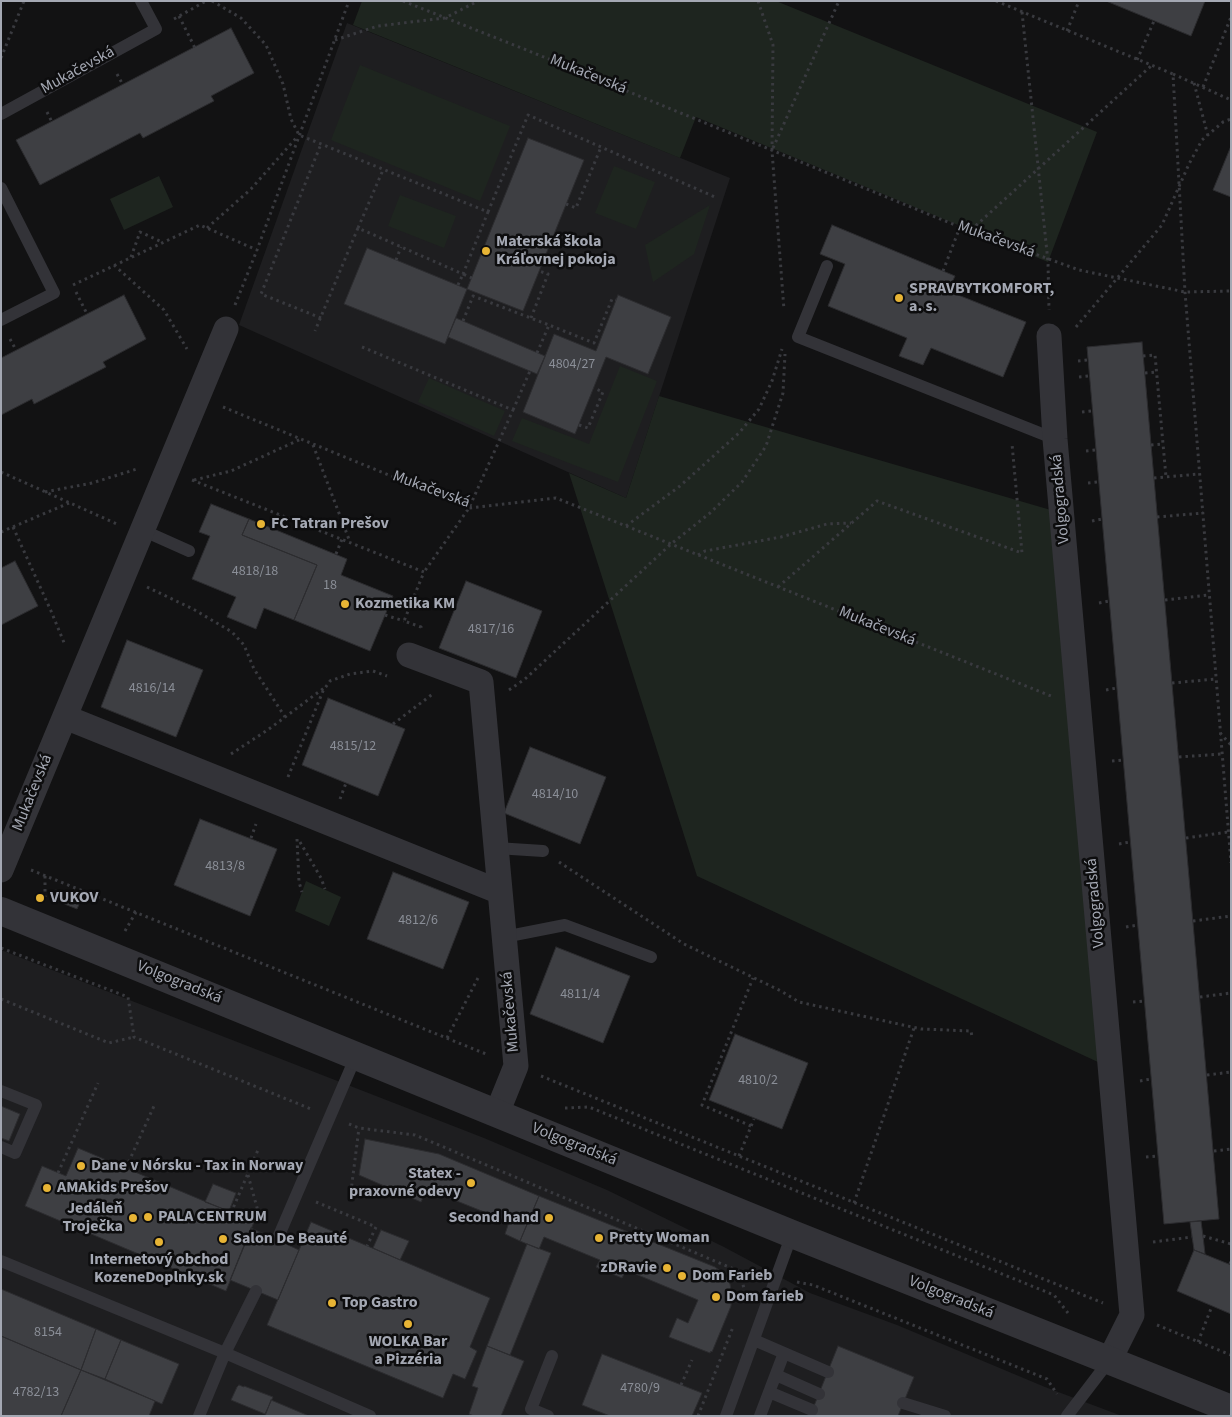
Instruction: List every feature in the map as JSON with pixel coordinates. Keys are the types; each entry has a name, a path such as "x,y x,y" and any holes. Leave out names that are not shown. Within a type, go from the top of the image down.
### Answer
{"street":[{"name":"Mukačevská","path":"3,865 226,329"},
{"name":"Volgogradská","path":"1050,336 1055,439 1132,1315"},
{"name":"Mukačevská","path":"409,655 481,682 516,1066 497,1113"},
{"path":"65,717 500,892"},
{"name":"Volgogradská","path":"1,910 792,1234 1231,1409"},
{"path":"1109,1361 1132,1315"}],"lane":[{"path":"141,1 156,29"},
{"name":"Mukačevská","path":"1,114 156,29"},
{"path":"1,188 54,293 1,320"},
{"name":"Volgogradská","path":"827,266 798,337 1055,439"},
{"path":"141,533 189,551"},
{"path":"496,848 543,851"},
{"path":"504,937 565,925 651,957"},
{"path":"277,1240 356,1056"},
{"path":"1,1091 36,1105 15,1153 1,1147"},
{"path":"726,1416 792,1234"},
{"path":"1,1261 225,1353 370,1416"},
{"path":"199,1416 225,1353 256,1291"},
{"path":"754,1340 828,1372"},
{"path":"760,1416 784,1353"},
{"path":"548,1416 531,1409 552,1356"},
{"path":"1068,1414 1109,1361"},
{"path":"776,1375 819,1394"},
{"path":"769,1392 812,1410"},
{"path":"903,1403 945,1416"}],"path":[{"path":"1,58 24,1"},
{"path":"156,29 206,1"},
{"path":"212,1 241,18 266,44 283,84 292,119 299,135 488,212"},
{"path":"226,329 349,1"},
{"name":"Mukačevská","path":"402,1 960,227 1079,270 1185,292 1231,291"},
{"path":"335,40 378,26 444,18 478,1"},
{"path":"758,1 773,45 772,151 785,316"},
{"path":"772,151 838,1"},
{"path":"996,1 1231,100"},
{"path":"1067,31 1079,1"},
{"path":"1022,12 1048,259 1050,336"},
{"path":"179,16 194,48"},
{"path":"1203,87 1231,16"},
{"path":"1137,60 1154,21"},
{"path":"971,231 1151,66"},
{"path":"1173,74 1185,292 1231,863"},
{"path":"1194,83 1208,136"},
{"path":"458,285 528,115 715,197"},
{"path":"1117,278 1162,225 1180,189 1189,164 1202,140 1223,122 1231,119"},
{"path":"207,228 251,189 299,135"},
{"path":"321,144 261,294 321,318"},
{"path":"566,204 576,208 601,147"},
{"path":"315,331 383,170"},
{"path":"87,314 72,285 200,225 257,250"},
{"path":"943,271 960,227"},
{"path":"358,228 472,278"},
{"path":"130,258 140,232 163,242"},
{"path":"396,260 401,247"},
{"path":"114,265 164,310 189,354 199,393"},
{"path":"531,318 548,274 539,271"},
{"path":"463,321 473,296 594,343 612,299 616,300"},
{"path":"537,353 549,325"},
{"path":"484,707 525,680 671,544 710,513 742,482 766,446 783,393 785,344 772,381 759,409 739,434 680,486 626,526"},
{"path":"362,347 513,410"},
{"path":"1144,356 1156,354 1166,477"},
{"path":"1078,361 1088,360"},
{"path":"404,621 424,572 469,508 530,371"},
{"path":"1145,372 1157,372"},
{"path":"1079,377 1089,376"},
{"path":"580,425 588,428 603,392 594,388"},
{"name":"Mukačevská","path":"199,393 313,444 469,508 556,498 1079,708"},
{"path":"1082,412 1092,411"},
{"path":"778,587 877,501 1022,553 1009,421"},
{"path":"194,480 231,471 302,439"},
{"path":"313,444 350,542"},
{"path":"1151,444 1163,444"},
{"path":"1086,451 1096,450"},
{"path":"45,492 92,483 139,469 167,470 424,572"},
{"path":"1,472 141,533"},
{"path":"1154,478 1199,474"},
{"path":"1088,483 1098,482"},
{"path":"1,532 69,503"},
{"path":"1157,516 1203,513"},
{"path":"273,529 279,514"},
{"path":"1092,521 1102,519"},
{"path":"698,555 781,537 827,524 852,523"},
{"path":"13,527 51,611 79,682"},
{"path":"336,554 342,539"},
{"path":"142,584 193,609 232,632 244,644 254,669 285,717"},
{"path":"1165,600 1209,595"},
{"path":"1099,603 1109,602"},
{"path":"385,615 421,627 409,655"},
{"path":"206,774 236,750 285,717 330,681 350,674 374,671 387,676"},
{"path":"393,724 458,673"},
{"path":"1172,683 1216,679"},
{"path":"278,803 326,686"},
{"path":"1106,690 1117,688"},
{"path":"1220,733 1231,745"},
{"path":"1179,757 1222,754"},
{"path":"1112,761 1123,760"},
{"path":"1186,838 1229,834"},
{"path":"302,892 298,882 297,836 321,878 324,890"},
{"path":"1119,844 1130,842"},
{"path":"543,851 684,944 799,1002 914,1028 970,1031 972,1037"},
{"path":"3,865 447,1038 1231,1355"},
{"path":"1193,920 1231,916"},
{"path":"1126,927 1138,925"},
{"path":"1,948 128,997 134,1037"},
{"path":"447,1038 482,971"},
{"path":"751,1126 702,1106 753,978"},
{"path":"1200,997 1231,993"},
{"path":"1,999 109,1043 134,1037 359,1128 415,1135 741,1272 813,1286 1047,1378 1068,1414"},
{"path":"1133,1002 1144,1001"},
{"path":"854,1203 914,1028"},
{"path":"1206,1074 1231,1072"},
{"path":"1139,1081 1151,1079"},
{"path":"58,1173 98,1083"},
{"path":"126,1168 154,1106"},
{"path":"561,1109 589,1107 1045,1291 1054,1295 1072,1317"},
{"path":"739,1156 754,1118"},
{"path":"350,1199 359,1128"},
{"path":"1214,1151 1231,1149"},
{"path":"231,1213 258,1150"},
{"path":"1145,1157 1158,1156"},
{"path":"248,1174 263,1226"},
{"path":"298,1194 376,1227 368,1246"},
{"path":"1126,1245 1192,1236"},
{"path":"1203,1236 1231,1244"},
{"path":"741,1272 746,1296 742,1305"},
{"path":"1198,1342 1212,1306"},
{"path":"698,1416 734,1323"},
{"path":"681,1385 692,1360"}],"shaded area":[{"path":"362,1 776,1 1097,132 1048,262 696,117 680,158 353,25"},
{"name":"Materská škola Kráľovnej pokoja","path":"347,23 730,178 626,498 239,325"},
{"path":"360,65 510,126 480,201 331,140"},
{"path":"614,166 655,182 636,229 595,213"},
{"path":"159,176 173,207 124,230 110,199"},
{"path":"400,195 456,216 444,248 388,226"},
{"path":"710,205 694,254 653,282 645,245"},
{"path":"620,366 657,381 618,482 512,441 522,418 589,444"},
{"path":"429,378 505,411 494,436 418,402"},
{"path":"659,396 1068,515 1113,1069 697,876 569,473 626,498"},
{"path":"306,881 341,897 329,926 295,911"},
{"path":"1,950 484,1138 607,1190 724,1247 810,1293 897,1325 1045,1387 1122,1416 1,1416","holes":["78,1148 254,1222 251,1228 299,1250 311,1222 490,1298 470,1347 477,1351 465,1379 453,1374 443,1398 268,1325 278,1300 230,1280 66,1176"]}],"building":[{"path":"1106,1 1205,1 1191,36"},
{"path":"231,28 254,73 211,96 214,101 143,138 140,133 40,185 16,140"},
{"path":"528,138 584,160 523,311 467,289"},
{"path":"1231,146 1231,197 1213,190"},
{"name":"SPRAVBYTKOMFORT, a. s.","path":"832,225 955,276 948,291 1026,322 1003,377 931,348 923,365 899,356 907,338 828,306 845,264 820,254"},
{"path":"367,248 467,289 445,344 344,304"},
{"path":"124,295 146,339 103,362 106,367 34,404 32,399 1,415 1,358"},
{"path":"618,295 671,317 648,374 606,357 575,434 523,412 554,334 596,351"},
{"path":"456,318 545,356 537,374 448,337"},
{"path":"1142,342 1219,1219 1164,1224 1087,347"},
{"path":"211,504 249,519 242,535 317,565 294,620 264,608 256,629 227,617 236,597 192,579 210,536 199,532"},
{"path":"249,519 347,559 341,575 393,596 370,651 294,620 317,565 242,535"},
{"path":"15,561 38,606 1,625 1,568"},
{"path":"466,581 542,611 516,678 439,648"},
{"path":"127,640 203,670 176,737 101,707"},
{"path":"328,698 405,729 378,796 302,765"},
{"path":"530,747 606,777 580,844 504,813"},
{"path":"200,819 277,849 250,916 174,885"},
{"path":"393,872 469,902 443,969 367,939"},
{"path":"56,890 81,900 77,909 52,899"},
{"path":"556,947 630,976 603,1043 530,1014"},
{"path":"735,1034 808,1063 782,1129 709,1100"},
{"path":"1,1106 20,1114 9,1141 1,1138"},
{"path":"365,1139 439,1154 539,1196 520,1241 505,1234 509,1222 427,1189 421,1202 359,1175"},
{"name":"PALA CENTRUM","path":"78,1148 254,1222 226,1291 25,1206 42,1166 66,1176"},
{"path":"213,1184 236,1193 229,1211 205,1202"},
{"name":"Dom Farieb","path":"539,1196 715,1267 724,1274 730,1284 731,1306 712,1352 710,1353 669,1337 677,1318 688,1323 698,1300 626,1270 622,1278 596,1267 600,1260 544,1237 539,1249 520,1241"},
{"path":"1201,1221 1205,1254 1194,1250 1190,1222"},
{"path":"311,1222 490,1298 470,1347 477,1351 465,1379 453,1374 443,1398 267,1325"},
{"path":"251,1228 299,1250 278,1300 230,1280"},
{"path":"381,1230 409,1241 400,1260 373,1248"},
{"path":"527,1244 551,1253 510,1355 487,1346"},
{"path":"1194,1250 1231,1265 1231,1314 1177,1291"},
{"path":"1,1289 96,1329 81,1370 1,1336"},
{"path":"96,1329 121,1340 105,1379 81,1370"},
{"path":"1,1336 81,1370 61,1416 1,1416"},
{"path":"121,1340 179,1364 162,1404 105,1379"},
{"path":"487,1346 524,1361 501,1416 474,1416 469,1414 478,1388 472,1386"},
{"path":"838,1346 914,1377 898,1416 810,1416"},
{"path":"602,1354 702,1393 692,1416 610,1416 582,1405"},
{"path":"81,1370 155,1401 149,1416 61,1416"},
{"path":"239,1385 273,1397 265,1414 231,1400"},
{"path":"271,1400 309,1416 265,1416"}],"place":[{"name":"Materská škola Kráľovnej pokoja","path":"486,251"},
{"name":"SPRAVBYTKOMFORT, a. s.","path":"899,298"},
{"name":"FC Tatran Prešov","path":"261,524"},
{"name":"Kozmetika KM","path":"345,604"},
{"name":"VUKOV","path":"40,898"},
{"name":"Dane v Nórsku - Tax in Norway","path":"81,1166"},
{"name":"Statex - praxovné odevy","path":"471,1183"},
{"name":"AMAkids Prešov","path":"47,1188"},
{"name":"PALA CENTRUM","path":"148,1217"},
{"name":"Jedáleň Troječka","path":"133,1218"},
{"name":"Second hand","path":"549,1218"},
{"name":"Pretty Woman","path":"599,1238"},
{"name":"Salon De Beauté","path":"223,1239"},
{"name":"Internetový obchod KozeneDoplnky.sk","path":"159,1242"},
{"name":"zDRavie","path":"667,1268"},
{"name":"Dom Farieb","path":"682,1276"},
{"name":"Dom farieb","path":"716,1297"},
{"name":"Top Gastro","path":"332,1303"},
{"name":"WOLKA Bar a Pizzéria","path":"408,1324"}]}
